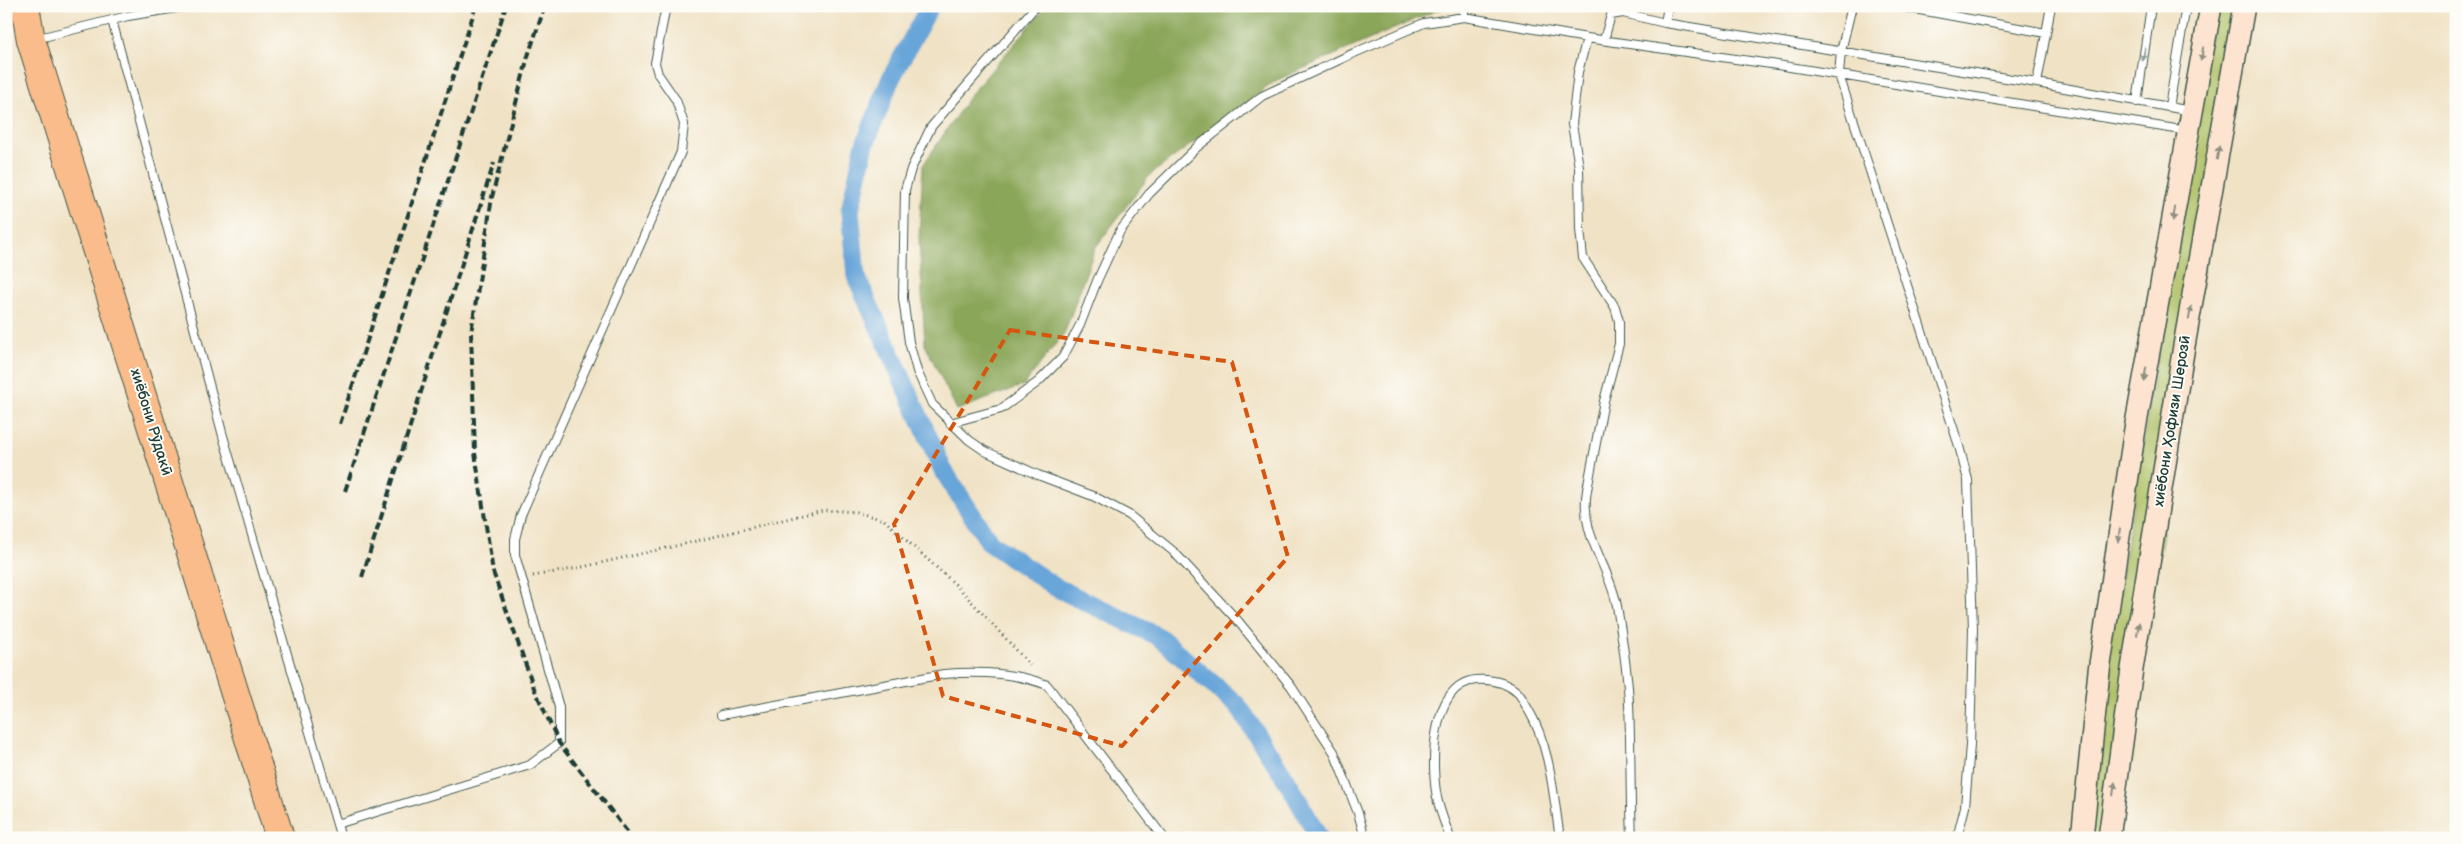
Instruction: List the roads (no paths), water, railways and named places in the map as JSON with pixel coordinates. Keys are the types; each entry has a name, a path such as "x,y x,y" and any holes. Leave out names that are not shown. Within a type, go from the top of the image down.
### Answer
{"highway":[{"name":"хиёбони Рӯдакӣ","path":"25,6 31,40 280,838"}],"main road":[{"path":"2082,838 2099,670 2134,435 2211,6"},
{"name":"хиёбони Ҳофизи Шерозӣ","path":"2108,838 2132,669 2182,356 2244,6"}],"lane":[{"path":"31,40 112,20 190,6"},
{"path":"337,824 530,765 559,743 559,707 515,555 515,539 522,515 681,152 684,124 676,100 658,74 655,63 655,52 666,6"},
{"path":"1036,6 931,127 911,169 906,190 903,298 909,342 917,371 932,404 968,440 985,451 1038,475 1093,496 1129,515 1174,552 1238,620 1291,686 1334,752 1358,814 1365,838"},
{"path":"1464,6 1464,18"},
{"path":"1665,23 1668,6"},
{"path":"1852,6 1841,51 1839,76 1956,437 1968,480 1973,579 1970,745 1965,807 1956,838"},
{"path":"1898,6 2046,33"},
{"path":"2037,83 2051,6"},
{"path":"2137,102 2151,6"},
{"path":"2169,107 2186,6"},
{"path":"1604,40 1611,15 1617,13 1665,23 2037,83 2169,107 2191,122"},
{"path":"950,423 1001,409 1038,382 1062,357 1080,325 1097,280 1120,231 1149,194 1197,147 1262,96 1424,23 1464,18 1839,76 2191,122"},
{"path":"112,20 223,436 341,838"},
{"path":"1587,38 1578,72 1572,124 1579,167 1583,258 1615,307 1619,321 1619,344 1604,401 1588,481 1584,503 1585,523 1613,592 1619,621 1629,702 1632,838"},
{"path":"721,714 944,674 972,672 1020,676 1047,685 1164,838"},
{"path":"1450,838 1438,801 1434,754 1440,712 1450,693 1468,681 1494,679 1518,693 1536,724 1548,760 1560,838"}],"waterway":[{"path":"930,6 890,80 864,147 850,211 856,276 943,470 990,543 1055,587 1159,637 1238,706 1289,784 1319,838"}],"railway":[{"path":"340,424 476,6"},
{"path":"345,491 506,6"},
{"path":"545,6 528,56 492,197 471,333 475,453 493,572 534,688 559,743 632,838"},
{"path":"362,577 494,163"}]}
